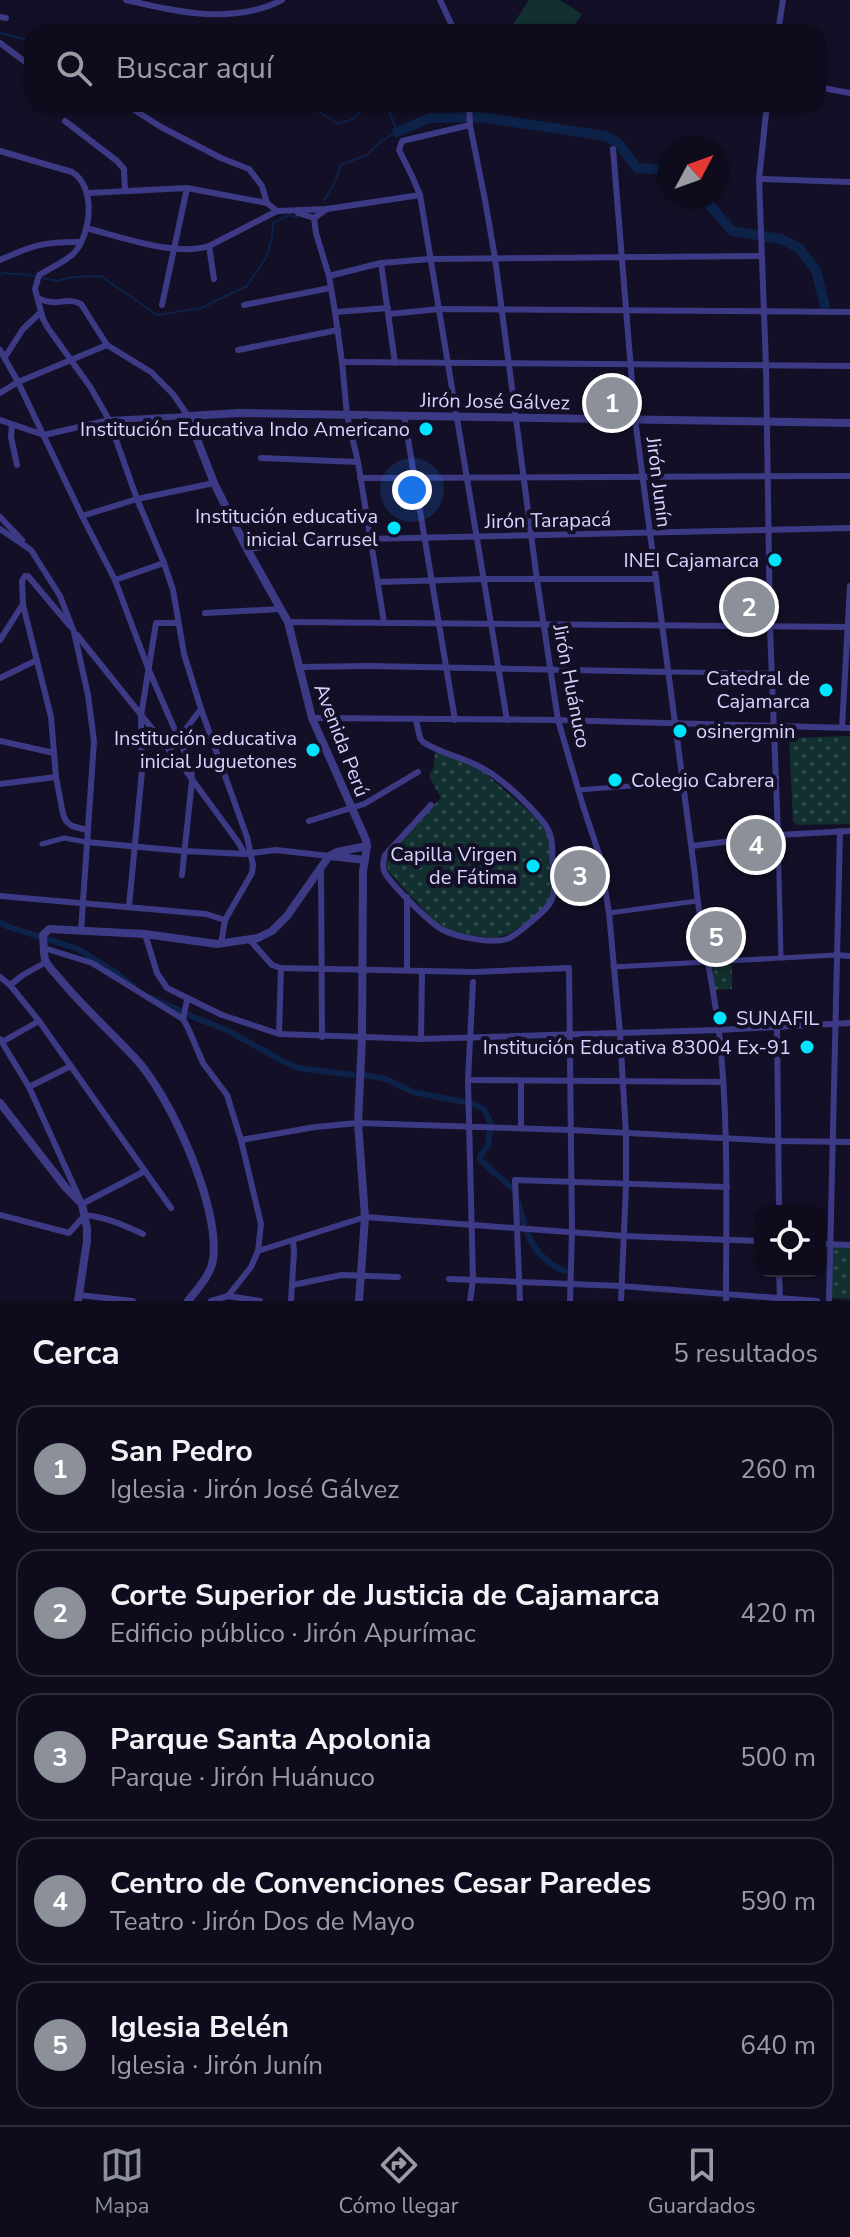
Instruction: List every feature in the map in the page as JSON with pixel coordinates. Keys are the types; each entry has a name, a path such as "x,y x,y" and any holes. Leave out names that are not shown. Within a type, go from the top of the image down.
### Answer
{"street":[{"path":"126,0 205,15 256,11 282,0"},
{"path":"440,0 451,24"},
{"path":"779,24 783,0"},
{"path":"0,43 24,61"},
{"path":"826,88 850,93"},
{"path":"138,112 221,158 249,169 262,186 267,203"},
{"name":"Jirón Huánuco","path":"470,112 495,258 558,720 600,857 609,913 626,1134 621,1301"},
{"path":"766,112 759,179 781,958"},
{"path":"470,120 402,141 399,145 400,155 420,195 507,720"},
{"path":"65,121 124,169 125,190"},
{"name":"Jirón Junín","path":"613,149 635,419 697,901 719,1030 727,1139 726,1301"},
{"path":"0,151 72,172 81,179 89,193 86,228 77,249 38,277 35,289 48,328 91,388 109,420 164,563 173,590 184,654 248,854 252,873 225,923 221,944"},
{"path":"759,179 850,182"},
{"path":"162,305 187,188"},
{"path":"89,193 187,188 267,203 277,211"},
{"path":"86,228 175,250 198,250 277,211 327,209 420,195"},
{"path":"314,218 327,209"},
{"path":"293,211 314,218"},
{"path":"314,218 329,276 347,415 358,462 384,622"},
{"path":"0,260 28,246 79,242"},
{"path":"209,246 214,279"},
{"path":"329,276 381,263 430,259 761,253"},
{"path":"381,263 395,363"},
{"path":"244,305 330,288"},
{"name":"Avenida Perú","path":"38,298 51,304 70,301 81,304 107,345 151,372 173,394 188,416 214,483 288,622 312,718 351,809 366,854 363,871 358,1123 365,1217 359,1301"},
{"path":"335,312 439,309 850,312"},
{"path":"5,357 23,329 41,312"},
{"path":"238,350 338,330"},
{"path":"0,393 18,382 107,345"},
{"path":"0,350 115,580 148,668 191,767 182,875"},
{"path":"342,362 850,366"},
{"name":"Jirón José Gálvez","path":"188,416 240,413 850,423"},
{"path":"404,415 455,720"},
{"path":"0,420 44,435 109,420 188,416"},
{"path":"12,425 11,437 17,465"},
{"path":"261,458 358,462"},
{"path":"360,478 850,476"},
{"path":"82,516 137,499 214,483"},
{"path":"0,517 31,550 60,596 74,632 88,695 94,741 81,931"},
{"name":"Jirón Tarapacá","path":"247,549 323,540 850,528"},
{"path":"0,529 31,550"},
{"path":"115,580 164,563"},
{"path":"87,830 66,821 56,777 51,717 23,604 22,577 28,576 74,632 248,854"},
{"path":"378,582 656,579"},
{"path":"842,728 850,586"},
{"path":"0,640 23,604"},
{"path":"205,613 280,609"},
{"path":"288,622 848,627"},
{"path":"129,906 142,771 141,716 155,624 178,623"},
{"path":"0,678 37,660"},
{"path":"298,667 773,673"},
{"path":"169,751 201,709"},
{"path":"312,718 558,720 850,728"},
{"path":"416,720 423,742 485,769 542,820 552,836 555,886 554,898 544,911 508,939 459,936 431,922 386,874 382,864 385,855 431,805"},
{"path":"0,741 54,753"},
{"path":"309,821 351,809 418,772"},
{"path":"0,784 56,777"},
{"path":"578,790 777,778"},
{"path":"829,1301 840,831"},
{"path":"692,846 778,835 850,831"},
{"path":"42,844 64,838 184,851 248,854 276,850 329,856 366,854"},
{"path":"45,938 81,931 145,934 221,944 245,940 272,931 287,916 329,856 337,852 385,855"},
{"path":"321,868 322,1037"},
{"path":"0,896 206,914 225,923 272,965 281,968 422,971 569,968 570,1301"},
{"path":"407,897 407,970"},
{"path":"609,913 697,901"},
{"path":"145,934 161,981 167,988 186,1001 279,1034 421,1039 850,1023"},
{"path":"45,938 46,962 137,1060 180,1129 198,1173 214,1247 210,1270 188,1301"},
{"path":"45,938 183,1018"},
{"path":"613,967 850,956"},
{"path":"10,985 46,962"},
{"path":"279,1034 281,968"},
{"path":"421,1039 422,971"},
{"path":"0,977 39,1021 171,1208"},
{"path":"470,1301 473,1280 468,1080 473,982"},
{"path":"186,1001 183,1018 203,1063 227,1095 261,1224 258,1251 251,1267 228,1296"},
{"path":"39,1021 1,1040 29,1087 82,1204 87,1241 78,1298 133,1301"},
{"path":"777,1026 779,1205"},
{"path":"29,1087 71,1066"},
{"path":"468,1080 723,1082"},
{"path":"521,1081 521,1128"},
{"path":"2,1102 66,1188 82,1204"},
{"path":"241,1140 358,1123 850,1142"},
{"path":"82,1204 145,1171"},
{"path":"520,1301 515,1180 727,1187"},
{"path":"0,1215 69,1233 85,1215"},
{"path":"85,1215 107,1218 143,1234"},
{"path":"258,1251 365,1217 623,1236 754,1241"},
{"path":"291,1301 293,1241"},
{"path":"826,1244 850,1245"},
{"path":"292,1285 322,1278 398,1277"},
{"path":"779,1277 780,1299"},
{"path":"449,1279 621,1286 817,1301"},
{"path":"211,1301 228,1296 260,1301"}],"green space":[{"path":"529,0 560,0 582,14 575,24 513,24"},
{"path":"850,736 850,824 797,825 793,821 789,738"},
{"path":"435,751 483,771 540,821 550,837 550,899 536,915 511,933 494,938 444,929 389,872 386,864 397,846 441,798 429,776 434,767"},
{"path":"585,859 590,892 576,894 570,860"},
{"path":"732,964 732,989 715,990 712,965"},
{"path":"833,1246 850,1247 850,1299 831,1298"}],"waterway":[{"path":"0,33 24,39"},
{"path":"319,112 338,124 353,119 360,112"},
{"path":"324,200 341,165 367,155 380,142 397,132 389,112"},
{"path":"397,132 430,118 480,117 606,136 618,143 637,168 658,169"},
{"path":"712,208 732,231 781,239 799,248 816,270 825,306"},
{"path":"0,275 28,275 57,281 101,276 157,315 201,308 247,286 266,258 273,223 289,215 298,218"},
{"path":"0,923 78,949 133,986"},
{"path":"152,998 227,1030 299,1068 353,1075"},
{"path":"363,1075 386,1079 413,1092 464,1102"},
{"path":"473,1104 484,1109 490,1122"},
{"path":"490,1131 488,1145 480,1160 512,1188"},
{"path":"517,1199 524,1223"},
{"path":"526,1229 541,1255 565,1271"}],"place":[{"name":"San Pedro","path":"612,403"},
{"name":"Institución Educativa Indo Americano","path":"426,429"},
{"name":"Institución educativa inicial Carrusel","path":"394,528"},
{"name":"INEI Cajamarca","path":"775,560"},
{"name":"Corte Superior de Justicia de Cajamarca","path":"749,607"},
{"name":"Catedral de Cajamarca","path":"826,690"},
{"name":"osinergmin","path":"680,731"},
{"name":"Institución educativa inicial Juguetones","path":"313,750"},
{"name":"Colegio Cabrera","path":"615,780"},
{"name":"Centro de Convenciones Cesar Paredes","path":"756,845"},
{"name":"Capilla Virgen de Fátima","path":"533,866"},
{"name":"Parque Santa Apolonia","path":"580,876"},
{"name":"Iglesia Belén","path":"716,937"},
{"name":"SUNAFIL","path":"720,1018"},
{"name":"Institución Educativa 83004 Ex-91","path":"807,1047"}]}
